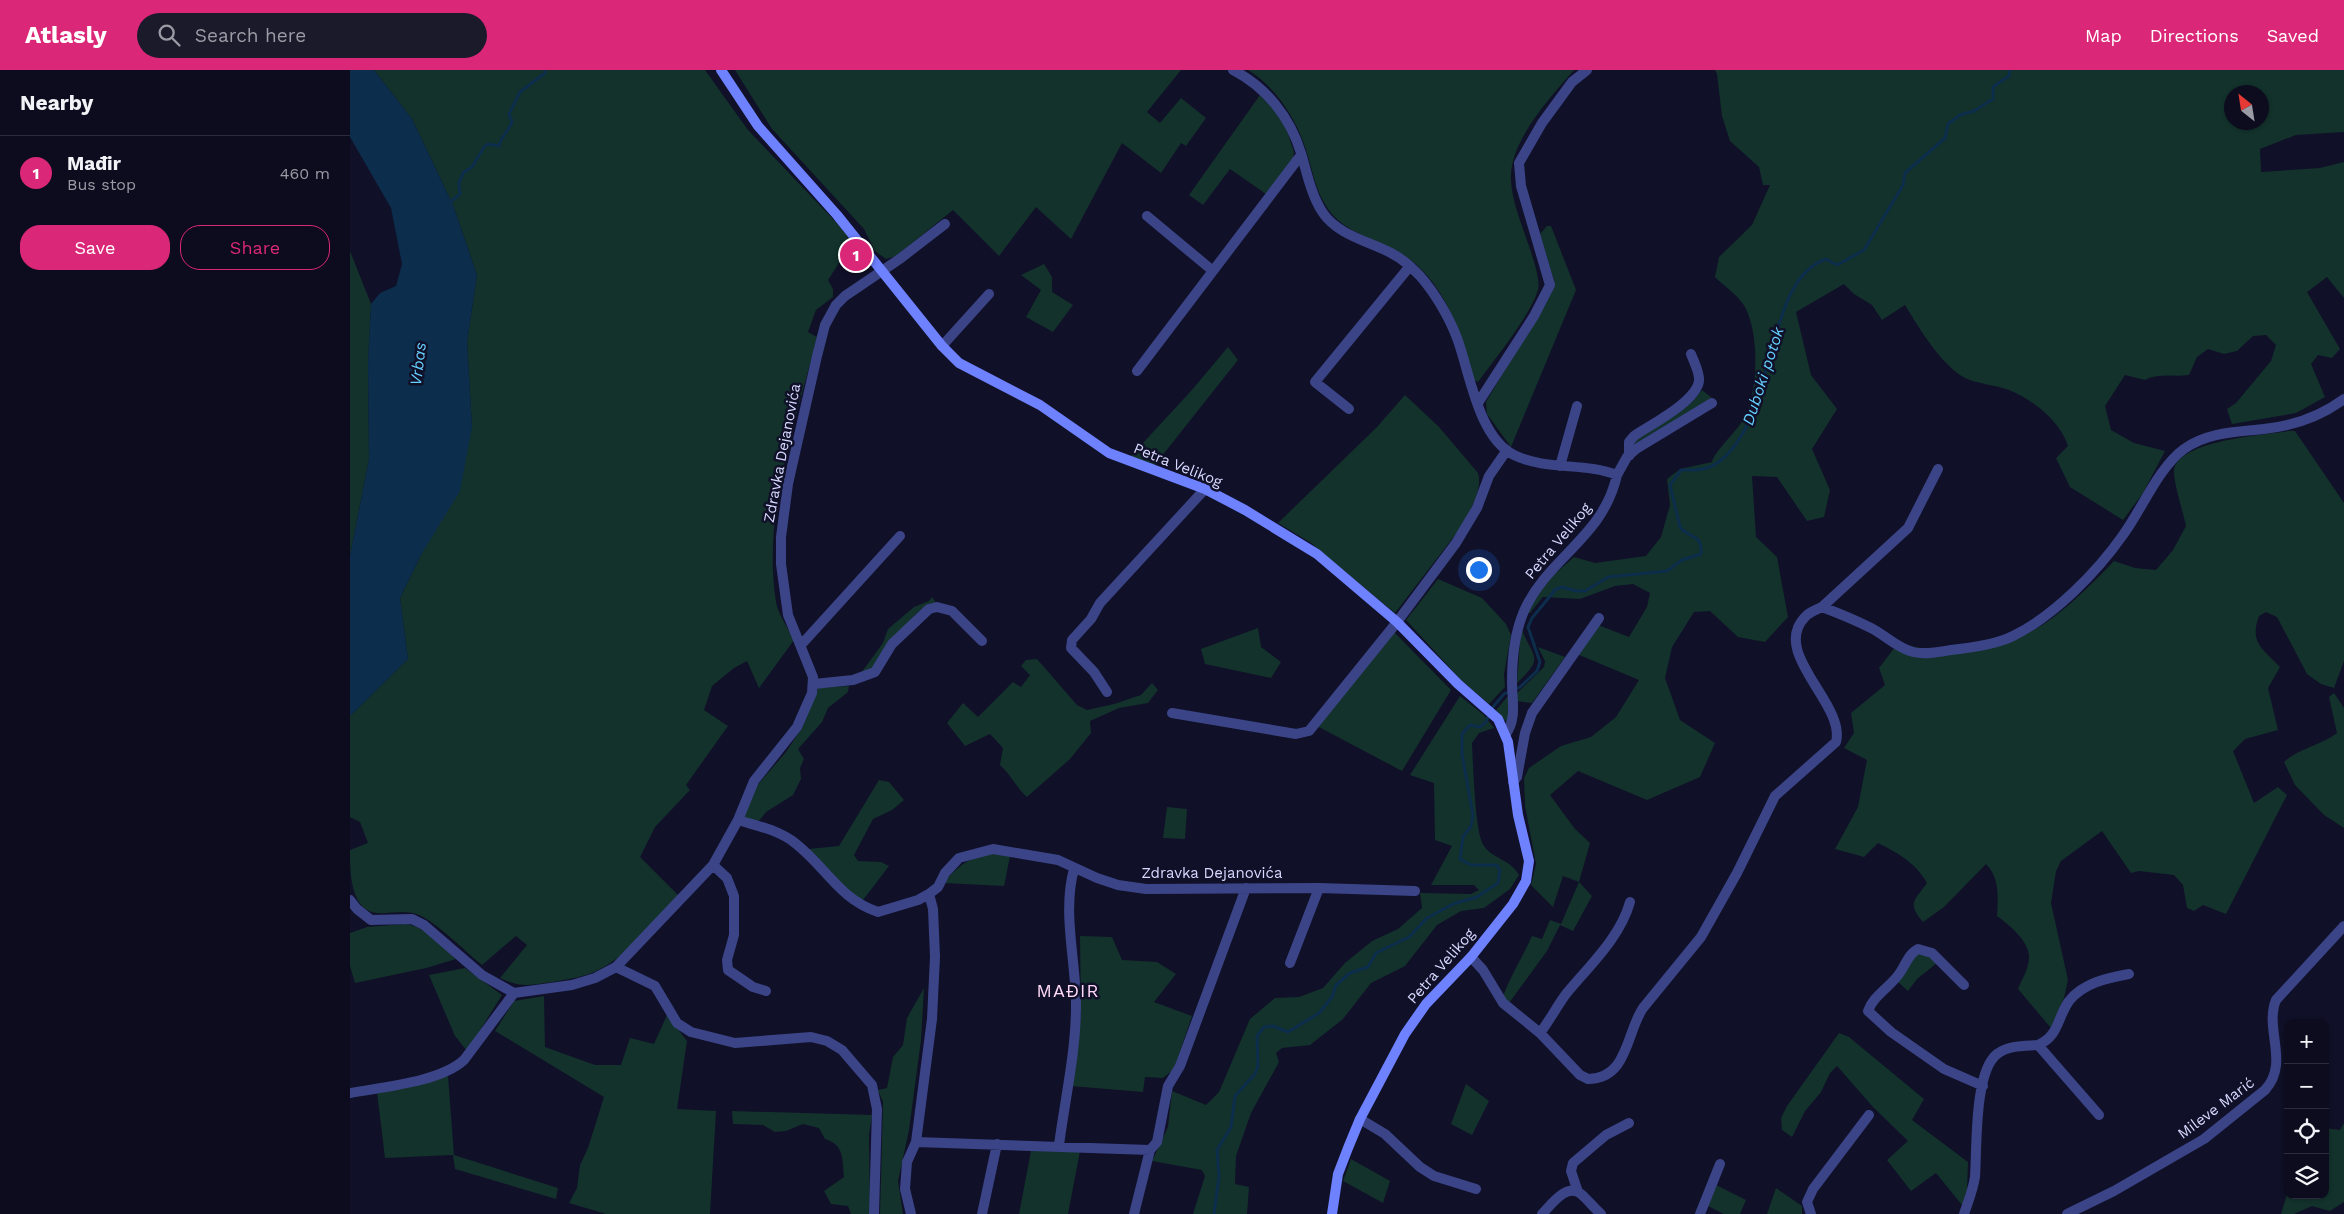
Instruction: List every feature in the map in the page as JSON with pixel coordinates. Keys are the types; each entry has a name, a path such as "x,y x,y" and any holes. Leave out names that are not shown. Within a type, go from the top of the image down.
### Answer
{"street":[{"name":"Petra Velikog","path":"721,70 758,126 838,215 881,271 959,364 1040,405 1110,453 1205,489 1245,510 1317,554 1397,622 1458,684 1498,720 1506,734 1513,782 1529,861 1528,874 1523,889 1471,957 1426,1004 1386,1068 1360,1119 1338,1174 1332,1214"},
{"path":"1233,70 1258,85 1277,107 1292,130 1317,203 1333,224 1356,238 1389,252 1410,266 1423,279 1451,325 1486,425 1496,440 1507,450 1537,463 1548,466 1604,470 1617,475"},
{"path":"1478,403 1534,316 1550,285 1521,186 1519,163 1542,123 1572,82 1587,70"},
{"path":"1137,371 1301,155"},
{"path":"1147,216 1213,271"},
{"name":"Zdravka Dejanovića","path":"814,684 810,667 788,615 781,564 783,512 816,356 829,315 845,296 901,258 945,224"},
{"path":"1349,409 1315,382 1410,266"},
{"path":"942,346 988,294"},
{"path":"1629,456 1629,442 1634,436 1687,401 1695,390 1699,378 1691,354"},
{"path":"1822,607 1872,628 1902,648 1914,652 1954,650 1984,645 2011,637 2067,596 2106,559 2167,467 2183,450 2196,442 2221,433 2266,429 2314,417 2344,398"},
{"path":"1629,456 1647,441 1712,403"},
{"path":"1560,466 1577,406"},
{"path":"1172,713 1296,734 1304,733 1314,726 1397,622 1456,543 1477,508 1489,476 1507,450"},
{"name":"Petra Velikog","path":"1506,734 1512,725 1514,714 1512,690 1514,644 1524,611 1551,570 1574,550 1601,516 1613,494 1617,475 1629,456"},
{"path":"1471,957 1483,970 1503,1003 1540,1032 1584,1078 1595,1080 1614,1071 1624,1054 1639,1014 1701,937 1714,916 1775,796 1836,742 1838,734 1833,714 1804,668 1796,631 1806,615 1822,607 1908,528 1938,469"},
{"path":"1107,692 1094,672 1071,648 1072,640 1091,620 1100,603 1205,489"},
{"path":"801,644 900,536"},
{"path":"350,900 357,909 372,920 412,919 424,925 482,975 514,993 572,985 595,978 616,967 713,865 738,820 754,781 797,727 807,706 814,684 853,680 874,672 892,644 928,609 937,607 952,611 982,641"},
{"path":"1513,782 1517,776 1525,733 1532,713 1570,656 1599,618"},
{"path":"738,820 772,830 794,842 846,896 868,909 882,912 929,894 933,909 935,957 932,1019 916,1142 908,1162 905,1189 910,1214"},
{"name":"Zdravka Dejanovića","path":"929,894 938,886 945,873 959,858 983,850 993,849 1058,860 1074,869 1118,885 1146,889 1319,888 1415,891"},
{"path":"713,865 727,878 734,896 734,936 727,960 728,970 753,987 766,991"},
{"path":"1059,1145 1075,1032 1076,980 1069,897 1074,869"},
{"path":"1134,1214 1150,1150 1157,1142 1168,1086 1180,1066 1246,888"},
{"path":"1290,963 1319,888"},
{"path":"1540,1032 1566,994 1600,955 1630,902"},
{"name":"Mileve Marić","path":"2066,1214 2114,1190 2204,1139 2266,1090 2273,1081 2276,1070 2272,1012 2276,1000 2344,926"},
{"path":"1964,985 1932,953 1918,949 1913,951 1898,977 1872,1004 1868,1012 1891,1032 1938,1066 1982,1086"},
{"path":"616,967 655,986 676,1022 691,1032 735,1043 811,1037 827,1041 842,1050 872,1085 877,1109 874,1214"},
{"path":"1964,1214 1974,1183 1977,1124 1982,1086 1989,1064 1997,1054 2013,1047 2038,1045 2050,1038 2058,1028 2068,1003 2079,992 2103,979 2129,974"},
{"path":"350,1093 440,1075 454,1069 464,1060 514,993"},
{"path":"2038,1045 2099,1115"},
{"path":"1810,1214 1807,1202 1813,1189 1869,1115"},
{"path":"1360,1119 1385,1134 1420,1167 1434,1176 1476,1190"},
{"path":"1601,1214 1578,1192 1572,1171 1572,1163 1606,1135 1629,1123"},
{"path":"916,1142 1059,1145 1150,1150"},
{"path":"982,1214 997,1144"},
{"path":"1700,1214 1720,1164"},
{"path":"1542,1214 1559,1196 1571,1191 1578,1192"}],"green space":[{"path":"374,70 705,70 748,130 851,238 851,253 839,263 828,280 833,289 833,297 816,310 808,332 817,337 791,435 777,501 773,569 776,602 794,640 759,688 747,661 734,668 712,686 704,710 728,726 686,785 690,790 655,827 640,857 678,895 622,954 600,969 577,977 531,985 507,981 500,978 527,945 516,936 482,965 442,930 419,915 408,912 377,913 368,911 361,905 353,889 350,850 368,843 360,822 350,817 350,716 408,659 400,598 421,555 472,427 467,342 477,275 453,205 412,119"},
{"path":"735,70 1181,70 1147,112 1160,123 1181,98 1206,118 1186,146 1181,143 1161,173 1122,143 1071,239 1036,207 999,256 953,210 896,256 886,259 875,251 864,229 772,129"},
{"path":"1248,70 1574,70 1533,121 1524,135 1512,165 1513,197 1536,268 1539,286 1534,301 1520,325 1478,382 1473,379 1462,342 1447,306 1426,274 1412,261 1395,250 1345,226 1332,214 1318,190 1295,122 1275,93"},
{"path":"1715,70 2344,70 2344,132 2296,135 2260,149 2261,172 2320,168 2344,162 2344,298 2327,277 2307,292 2340,349 2332,358 2318,355 2311,364 2325,397 2296,413 2232,424 2227,409 2236,403 2271,361 2276,345 2266,335 2253,336 2237,351 2224,354 2208,349 2197,357 2189,375 2161,376 2145,380 2125,375 2105,406 2111,430 2134,443 2165,451 2143,493 2123,520 2070,487 2056,458 2068,446 2059,428 2045,412 2018,394 1970,380 1956,372 1931,345 1905,305 1882,320 1872,305 1854,294 1844,284 1796,312 1811,375 1837,409 1812,449 1830,490 1824,517 1807,521 1777,477 1752,476 1756,537 1777,557 1788,617 1765,642 1738,637 1710,611 1694,612 1672,647 1665,678 1680,720 1715,743 1700,777 1647,800 1578,771 1550,795 1575,829 1590,843 1579,882 1563,876 1553,907 1531,885 1536,864 1525,806 1524,778 1529,768 1561,746 1591,737 1616,717 1639,680 1577,654 1598,625 1629,637 1647,607 1650,593 1633,584 1615,586 1580,599 1543,597 1530,613 1526,613 1550,578 1574,557 1595,563 1646,556 1661,537 1670,505 1667,479 1680,469 1712,462 1716,453 1741,423 1747,411 1754,382 1755,349 1750,319 1742,303 1715,277 1719,257 1752,225 1770,185 1763,185 1759,167 1730,141 1722,116"},
{"path":"1260,95 1283,119 1294,152 1293,158 1266,194 1230,169 1203,205 1189,195"},
{"path":"1547,226 1551,226 1576,290 1511,447 1487,414 1486,402 1554,287 1554,281 1540,234"},
{"path":"350,251 371,304 368,362 369,459 350,556"},
{"path":"1044,264 1052,277 1052,292 1073,305 1053,332 1026,317 1041,290 1021,275"},
{"path":"1228,347 1238,360 1154,466 1130,457 1191,391"},
{"path":"1702,390 1712,398 1633,445 1634,441 1692,402"},
{"path":"1405,395 1439,427 1478,473 1479,486 1475,500 1462,526 1395,613 1311,543 1278,523 1377,427"},
{"path":"2295,431 2344,503 2344,661 2334,688 2321,684 2307,674 2277,617 2266,612 2259,616 2256,633 2259,645 2280,667 2268,688 2278,730 2245,739 2233,751 2254,803 2278,787 2287,795 2226,914 2203,905 2194,911 2187,908 2183,885 2174,875 2139,871 2131,873 2102,831 2061,861 2056,871 2051,903 2068,980 2064,998 2051,1028 2018,989 2028,964 2028,949 2017,933 1997,916 1998,895 1996,882 1986,864 1944,907 1923,922 1915,910 1914,902 1927,883 1912,864 1878,843 1864,857 1835,849 1858,807 1867,760 1844,748 1854,733 1851,713 1885,685 1879,668 1898,643 1925,648 1947,649 2022,635 2036,629 2060,612 2114,561 2135,568 2156,570 2173,550 2186,526 2174,475 2174,470 2179,460 2191,452 2224,441"},
{"path":"1438,579 1482,598 1506,624 1511,635 1504,674 1505,687 1489,704 1461,680 1406,620"},
{"path":"932,597 936,603 923,608 915,615 871,670 861,673 883,643 888,629 914,607 929,601"},
{"path":"1521,627 1534,656 1534,662 1517,683"},
{"path":"1258,628 1261,647 1281,662 1271,678 1205,664 1201,649"},
{"path":"1394,632 1451,690 1402,771 1317,726"},
{"path":"1538,647 1565,657 1532,703 1517,701 1517,693 1544,667 1545,661"},
{"path":"1037,659 1077,705 1087,710 1141,695 1152,683 1158,690 1148,703 1119,708 1090,721 1091,733 1070,759 1027,797 1000,765 1003,748 990,734 965,746 947,723 963,703 978,717 1013,682 1021,687 1030,675 1021,666 1026,660"},
{"path":"849,686 848,692 828,708 822,722 798,749 804,759 800,768 801,779 793,795 766,812 758,822 744,817 754,789 786,752 802,728 818,688"},
{"path":"2334,693 2344,708 2344,828 2324,815 2295,785 2284,762 2296,753 2337,733 2329,697"},
{"path":"1460,696 1484,715 1494,728 1479,733 1472,743 1475,798 1481,839 1488,851 1511,865 1519,875 1510,889 1484,908 1461,911 1437,925 1405,966 1371,983 1343,1019 1310,1045 1282,1048 1276,1053 1279,1062 1251,1113 1236,1156 1235,1184 1249,1187 1247,1214 1193,1214 1205,1176 1202,1170 1152,1161 1168,1127 1172,1091 1206,1105 1219,1092 1250,1019 1275,998 1299,997 1323,988 1345,963 1372,941 1398,929 1422,908 1420,893 1471,894 1479,890 1474,885 1431,885 1452,846 1435,840 1434,783 1410,775"},
{"path":"1508,696 1509,720 1505,721 1496,710"},
{"path":"879,780 889,782 904,800 892,810 873,819 854,855 858,861 881,862 889,866 863,900 849,893 809,849 839,846"},
{"path":"1167,807 1187,809 1185,839 1163,838"},
{"path":"987,853 1010,856 1004,886 944,883 963,864"},
{"path":"1579,882 1592,896 1573,931 1560,925 1547,951 1509,1003 1503,996 1532,936 1542,939 1550,920 1561,924"},
{"path":"412,925 426,932 456,959 426,968 355,983 350,966 350,933 367,927"},
{"path":"1080,936 1112,937 1122,960 1157,962 1176,974 1154,1002 1192,1016 1174,1069 1163,1078 1145,1077 1143,1092 1071,1086 1081,1014"},
{"path":"1916,955 1929,956 1937,963 1917,979 1908,991 1898,982"},
{"path":"465,968 502,995 467,1051 455,1036 429,975"},
{"path":"924,988 921,1040 909,1130 898,1181 903,1214 880,1214 883,1102 878,1090 887,1088 893,1057 903,1045 907,1018"},
{"path":"544,996 545,1047 595,1065 621,1065 630,1038 654,1044 667,1015 687,1041 677,1109 716,1111 710,1214 606,1214 569,1203 577,1188 580,1165 588,1148 604,1097 495,1031 514,1001"},
{"path":"1839,1033 1849,1037 1924,1099 1912,1120 1968,1162 1967,1190 1962,1205 1936,1173 1911,1191 1887,1160 1908,1141 1873,1107 1837,1066 1830,1073 1821,1092 1805,1111 1792,1137 1782,1130 1781,1118 1787,1106"},
{"path":"448,1076 454,1155 558,1188 556,1199 455,1169 453,1155 385,1158 377,1092"},
{"path":"1466,1084 1489,1101 1472,1135 1451,1124"},
{"path":"732,1111 872,1115 869,1135 870,1214 851,1214 848,1206 831,1204 824,1191 844,1177 842,1159 839,1149 836,1145 825,1139 819,1128 803,1124 786,1131 775,1132 763,1125 733,1124"},
{"path":"2344,1123 2344,1202 2330,1211 2312,1206 2294,1214 2281,1214 2286,1199 2329,1199 2329,1129 2340,1130"},
{"path":"1031,1151 1080,1151 1068,1214 1019,1214"},
{"path":"1351,1159 1390,1181 1383,1203 1343,1181"},
{"path":"1716,1185 1746,1200 1740,1214 1724,1214 1708,1206"},
{"path":"1776,1188 1802,1206 1802,1214 1767,1214"}],"water":[{"name":"Vrbas","path":"350,70 374,70 412,119 453,205 477,275 467,342 472,427 460,491 421,555 400,598 408,659 350,716 350,556 369,459 368,362 371,304 380,293 396,286 402,264 391,208 350,137"}],"waterway":[{"path":"448,204 460,194 459,183 463,173 472,167 484,147 488,144 499,146 501,139 512,122 509,114 520,92 545,73 545,70"},
{"name":"Duboki potok","path":"1214,1214 1219,1176 1217,1150 1231,1127 1235,1096 1255,1074 1258,1066 1257,1036 1264,1027 1273,1026 1288,1032 1319,1013 1332,997 1336,985 1350,973 1368,967 1376,953 1409,937 1427,918 1453,904 1477,897 1498,883 1500,870 1496,865 1471,865 1460,859 1463,837 1471,826 1473,815 1462,754 1462,734 1470,725 1480,727 1486,722 1492,708 1504,694 1520,687 1537,671 1540,662 1528,627 1532,618 1556,589 1562,587 1576,591 1585,591 1608,577 1667,571 1682,560 1701,554 1700,542 1680,527 1670,485 1681,470 1698,470 1710,467 1735,446 1750,419 1761,388 1779,323 1790,295 1805,273 1826,259 1837,265 1864,250 1903,185 1905,173 1945,138 1948,124 1960,115 1974,111 1993,99 1993,87 2009,76 2010,70"}],"place":[{"name":"Mađir","path":"856,255"}],"district":[{"name":"MAĐIR","path":"1068,990"}]}
